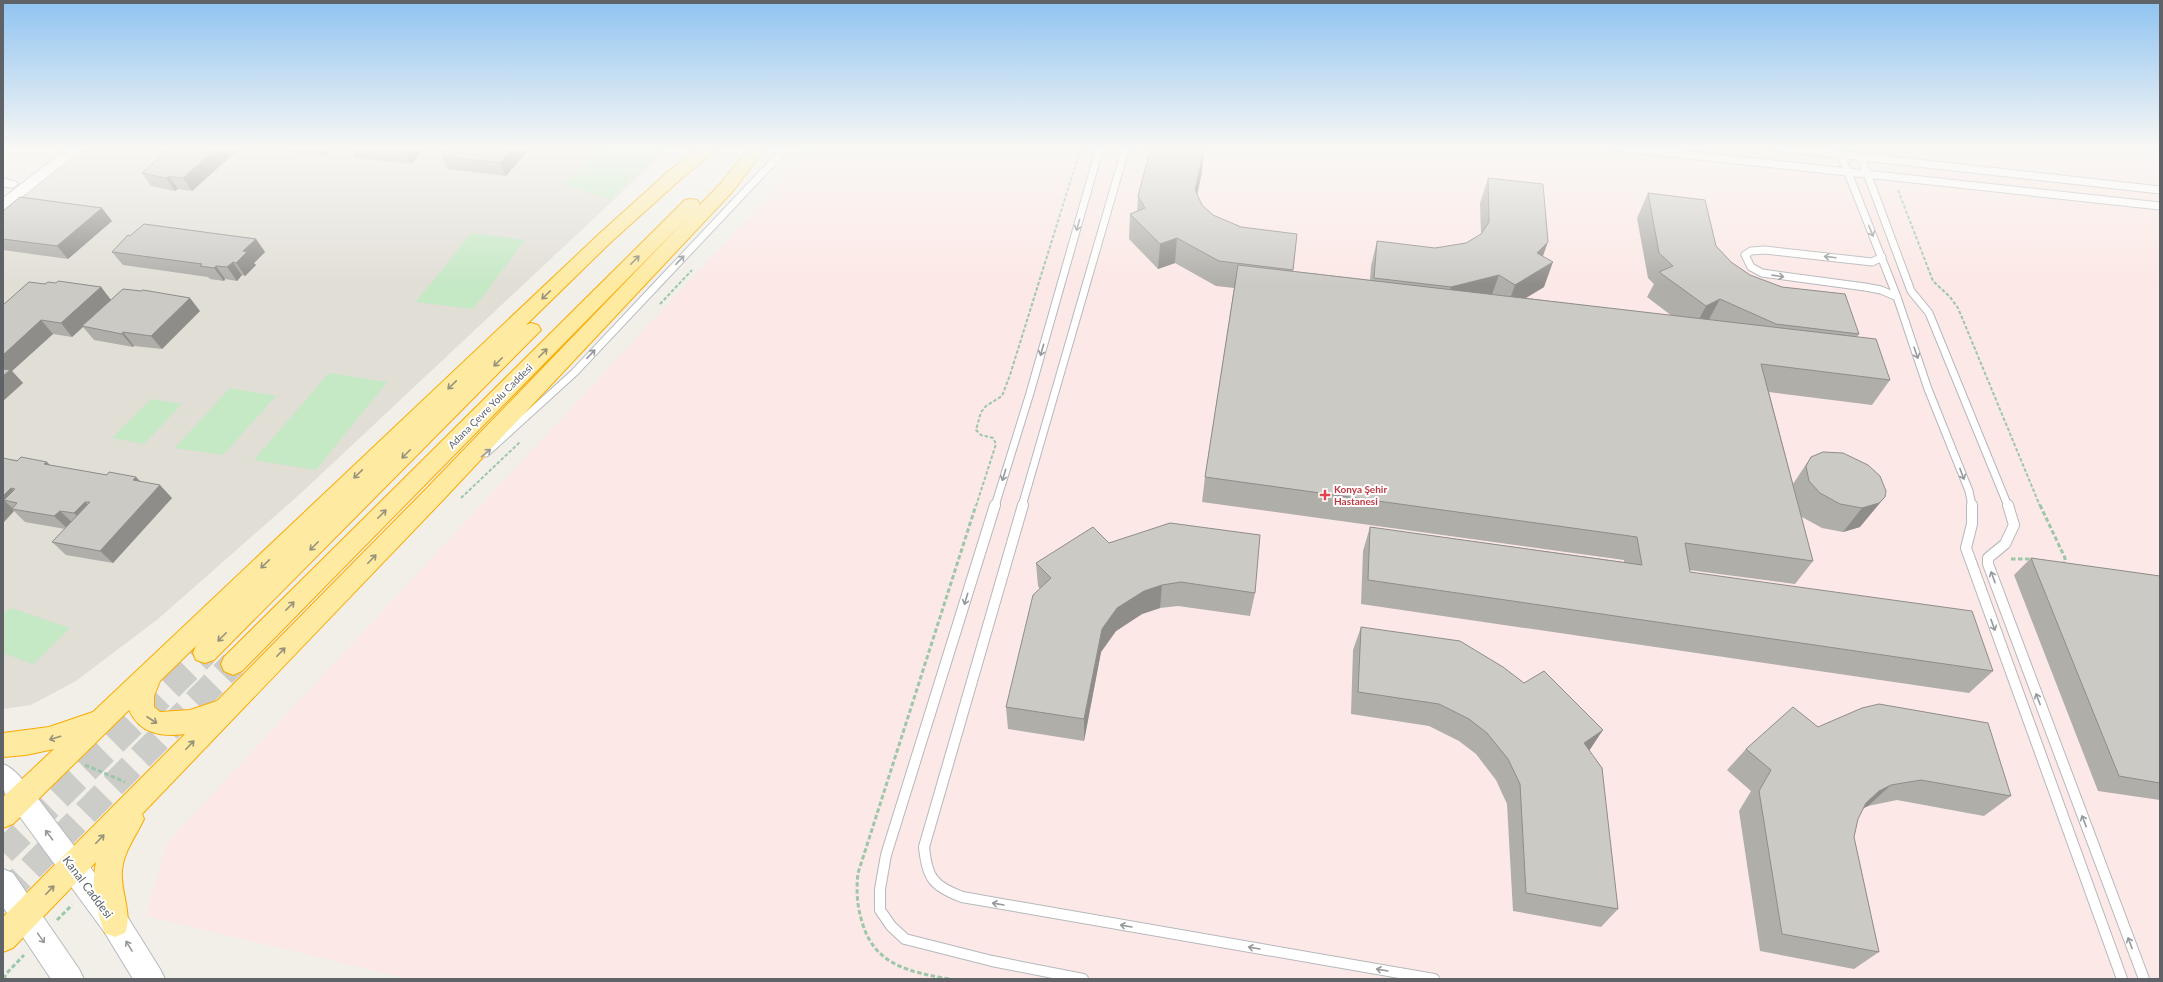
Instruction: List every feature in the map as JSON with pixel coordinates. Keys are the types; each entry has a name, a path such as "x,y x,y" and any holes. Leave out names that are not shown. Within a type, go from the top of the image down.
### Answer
{"highway":[{"path":"12,806 611,233 655,193"},
{"path":"205,654 668,193"},
{"name":"Adana Çevre Yolu Caddesi","path":"233,664 701,193"},
{"path":"3,938 33,926 81,877 151,786 434,495 721,193"},
{"path":"150,674 142,689 140,700 141,710 146,717 154,723 166,726 181,724 211,716 227,708"},
{"path":"3,744 32,743 52,739 79,730 104,718"},
{"path":"115,923 107,890 109,863 125,826 151,786"}],"main road":[{"name":"Kanal Caddesi","path":"12,806 81,877 115,923 150,979"},
{"path":"3,883 69,979"}],"street":[{"path":"3,205 19,193"},
{"path":"3,774 12,806"}],"lane":[{"path":"434,495 510,432 574,373 744,193"},
{"path":"1083,979 992,961 905,939 891,926 880,910 880,889 886,856 1030,393 1087,193"},
{"path":"1113,193 924,848 925,866 932,882 944,890 962,897 1434,979"},
{"path":"1856,193 1897,297 1928,389 1969,491 1972,506 1972,524 1966,538 1966,548 2122,979"},
{"path":"1874,193 1911,291 1929,313 2004,492 2014,525 2005,544 1988,558 1988,564 2144,979"},
{"path":"2034,193 2160,206"},
{"path":"1882,257 1872,262 1765,250 1754,250 1747,252 1745,256 1747,263 1752,269 1762,273 1866,287 1882,290 1897,297"}],"path":[{"path":"1899,193 1933,282 1950,297 1958,308 2051,531 2065,558 2065,563 2058,562"},
{"path":"659,304 697,264"},
{"path":"455,503 522,441"},
{"path":"2007,560 2021,558 2036,560"},
{"path":"65,755 151,786"},
{"path":"4,979 4,973 33,926 81,877"}],"shaded area":[{"path":"30,193 621,193 300,494 158,619 76,681 31,705 3,709 3,214"},
{"name":"Konya Şehir Hastanesi","path":"771,193 2160,193 2160,979 409,979 146,916 167,843"}],"green space":[{"path":"589,193 617,193 610,199"},
{"path":"471,233 525,240 473,309 416,302"},
{"path":"329,373 387,382 316,470 254,460"},
{"path":"230,388 276,396 223,455 175,448"},
{"path":"151,399 182,404 144,444 112,438"},
{"path":"11,608 70,628 33,664 3,653 3,614"}],"building":[{"path":"1139,193 1196,193 1202,205 1213,215 1241,227 1297,234 1293,270 1219,261 1177,238 1160,244 1130,214 1145,208 1138,196"},
{"path":"1488,193 1544,193 1548,242 1537,253 1553,262 1515,285 1499,275 1451,287 1374,278 1377,241 1435,248 1466,243 1481,234 1489,222"},
{"path":"1648,193 1705,200 1716,246 1731,262 1750,275 1782,287 1845,294 1859,334 1776,324 1720,299 1706,306 1659,272 1673,266 1659,253"},
{"path":"20,197 102,208 57,246 3,239 3,211"},
{"path":"144,224 256,239 243,251 247,252 236,263 233,262 227,267 216,266 214,268 200,266 202,264 112,252 128,235 130,236"},
{"path":"1238,265 1876,339 1890,380 1761,364 1813,561 1685,543 1690,572 1972,611 1993,671 1368,580 1370,527 1642,565 1637,537 1205,477"},
{"path":"58,281 101,287 61,323 41,320 3,355 3,305 29,282 45,284 48,282 56,283"},
{"path":"123,289 143,290 190,298 151,336 123,332 122,334 82,326"},
{"path":"3,369 10,370 3,376"},
{"path":"1823,452 1843,453 1868,465 1880,476 1886,491 1885,497 1879,503 1862,508 1840,504 1820,493 1809,481 1806,466 1811,457"},
{"path":"21,457 47,462 44,464 107,475 109,472 136,477 133,480 160,485 100,551 52,542 90,502 85,502 74,513 60,511 54,516 12,509 17,503 4,500 15,489 11,488 3,496 3,458 17,461"},
{"path":"1170,523 1260,535 1255,593 1181,582 1162,585 1144,591 1117,608 1102,629 1084,719 1006,707 1033,595 1051,578 1036,563 1093,527 1109,543"},
{"path":"2031,558 2160,576 2160,783 2119,776"},
{"path":"1361,627 1460,641 1503,667 1524,683 1544,671 1603,730 1584,743 1602,768 1618,909 1526,893 1520,784 1508,759 1487,733 1469,719 1439,704 1358,692"},
{"path":"1879,704 1988,723 2011,796 1921,780 1891,785 1879,791 1866,803 1858,819 1854,837 1879,952 1782,934 1759,791 1771,770 1746,749 1793,707 1818,727 1862,708"}],"tunnel":[{"path":"3,852 205,653"},
{"path":"3,896 233,664"}],"place":[{"name":"Konya Şehir Hastanesi","path":"1325,495"}]}
